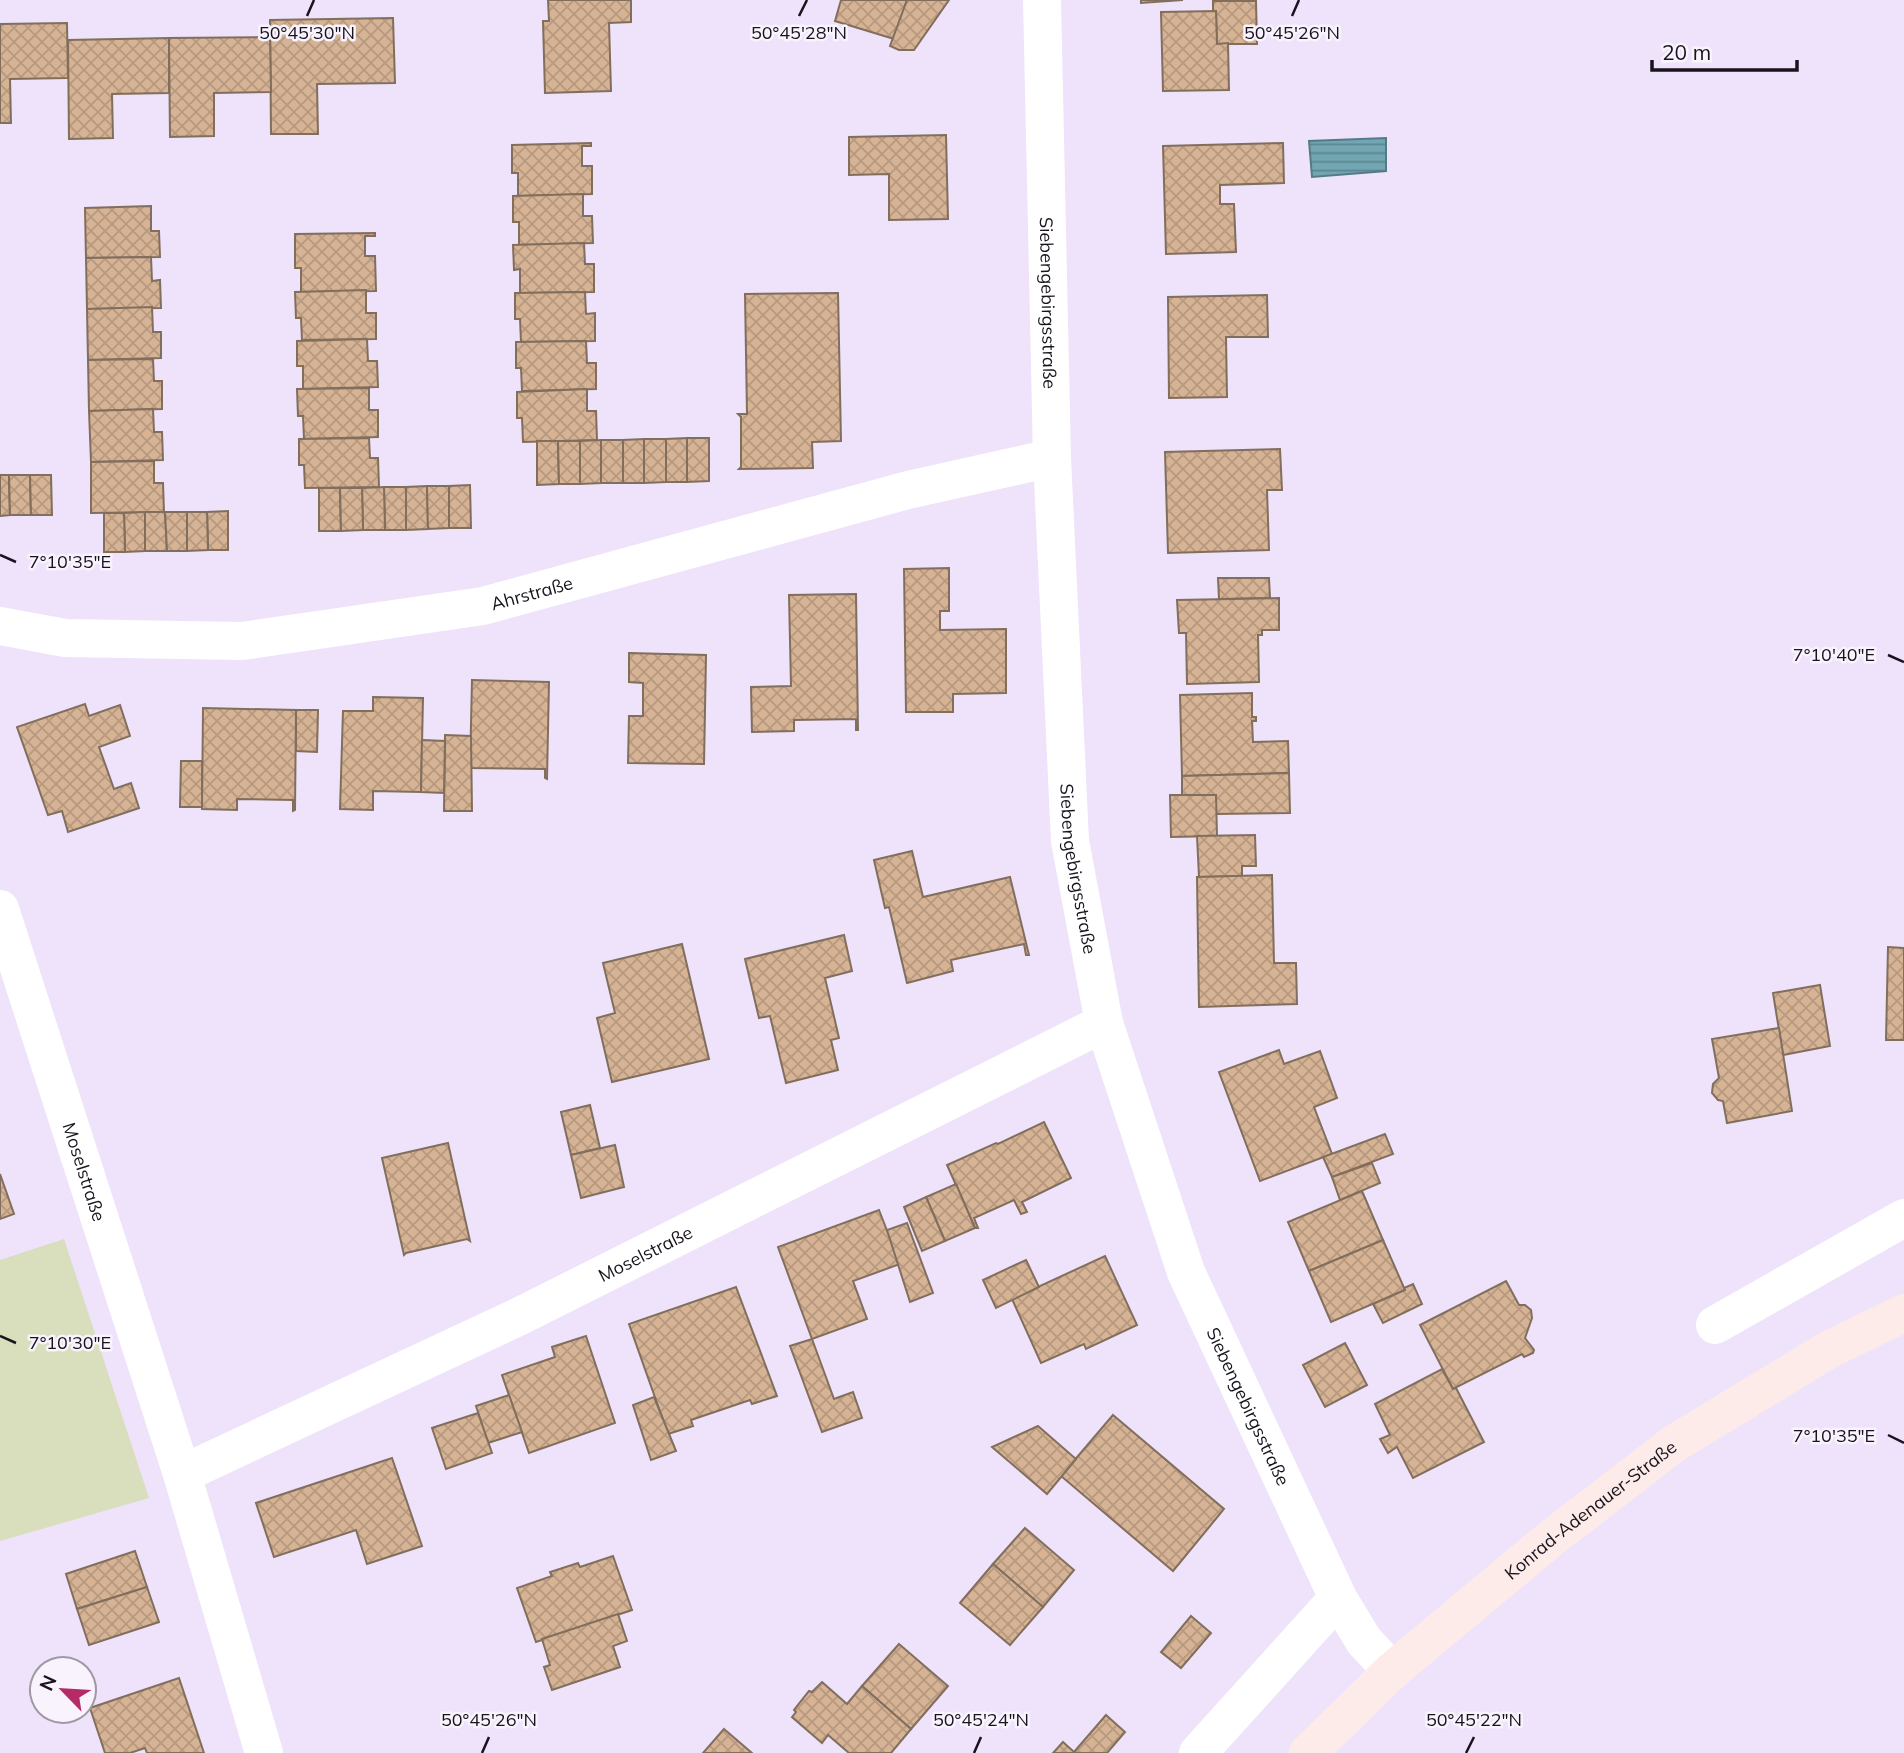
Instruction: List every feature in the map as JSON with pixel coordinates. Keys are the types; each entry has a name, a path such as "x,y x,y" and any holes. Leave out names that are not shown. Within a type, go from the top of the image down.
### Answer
{"street":[{"name":"Siebengebirgsstraße","path":"1042,0 1052,458 1070,841 1104,1023 1186,1272 1338,1598 1363,1641 1392,1671"},
{"name":"Ahrstraße","path":"0,626 65,638 242,641 483,606 908,490 1052,458"},
{"name":"Moselstraße","path":"0,909 182,1474 264,1753"},
{"name":"Moselstraße","path":"182,1474 520,1316 1104,1023"},
{"path":"1715,1325 1904,1218"},
{"name":"Konrad-Adenauer-Straße","path":"1308,1753 1392,1671 1553,1536 1675,1443 1830,1349 1904,1313"},
{"path":"1198,1753 1338,1598"}],"shaded area":[{"path":"1386,138 1386,171 1312,177 1309,141"},
{"path":"64,1239 149,1498 0,1541 0,1260"}],"building":[{"path":"548,0 631,0 631,22 609,23 611,91 545,93 543,21 549,21"},
{"path":"841,0 907,0 894,39 835,21"},
{"path":"907,0 949,0 914,50 899,50 890,46"},
{"path":"1141,0 1183,0 1141,3"},
{"path":"1213,1 1256,1 1257,44 1217,44"},
{"path":"1216,11 1217,44 1228,43 1229,90 1163,91 1161,12"},
{"path":"393,18 395,83 317,84 318,134 271,134 270,20"},
{"path":"67,23 68,78 10,79 11,123 0,123 0,24"},
{"path":"270,37 271,92 214,93 214,136 170,137 169,38"},
{"path":"169,38 169,93 112,94 113,138 69,139 68,40"},
{"path":"946,135 948,219 889,220 889,174 849,175 849,137"},
{"path":"591,143 591,146 582,146 582,166 592,166 592,194 518,196 518,173 512,173 512,145"},
{"path":"1283,143 1284,183 1220,185 1220,204 1234,204 1236,252 1166,254 1163,146"},
{"path":"583,194 583,216 592,216 593,243 519,245 519,222 513,222 513,196"},
{"path":"151,206 151,231 159,231 160,257 86,258 85,208"},
{"path":"375,233 375,236 365,236 365,256 375,256 376,291 301,292 301,268 295,268 295,234"},
{"path":"584,243 585,264 594,264 594,292 520,293 520,269 514,270 513,245"},
{"path":"151,257 152,281 160,280 161,308 87,309 86,258"},
{"path":"366,290 366,313 376,313 376,339 302,340 301,318 296,318 295,292"},
{"path":"585,292 586,314 595,313 595,341 521,342 520,319 515,319 515,293"},
{"path":"838,293 841,441 812,442 813,468 739,469 741,417 738,414 747,414 745,294"},
{"path":"1267,295 1268,337 1226,337 1227,397 1169,398 1168,297"},
{"path":"152,307 153,332 161,332 161,358 88,360 87,309"},
{"path":"367,339 368,361 377,361 378,387 303,389 303,366 297,366 297,341"},
{"path":"586,341 587,363 596,363 596,389 522,391 521,368 516,368 516,342"},
{"path":"153,359 154,381 162,381 162,409 89,411 88,360"},
{"path":"369,388 369,410 378,410 378,437 304,439 303,416 298,416 297,389"},
{"path":"587,389 587,411 596,411 597,440 523,442 522,418 517,418 517,392"},
{"path":"153,409 154,432 162,432 163,460 91,462 89,411"},
{"path":"369,438 370,458 378,458 379,487 305,488 304,465 299,465 299,439"},
{"path":"687,438 709,438 709,481 687,482"},
{"path":"687,438 687,482 666,482 666,439"},
{"path":"644,439 644,483 623,483 623,440"},
{"path":"644,439 666,439 666,482 644,483"},
{"path":"601,440 623,440 623,483 601,483"},
{"path":"601,440 601,483 580,484 580,441"},
{"path":"537,441 558,441 559,484 537,485"},
{"path":"558,441 580,441 580,484 559,484"},
{"path":"1280,449 1282,490 1267,490 1269,550 1168,553 1165,452"},
{"path":"154,461 154,483 163,483 164,512 91,513 91,462"},
{"path":"0,475 9,475 10,515 0,516"},
{"path":"9,475 30,475 31,515 10,515"},
{"path":"30,475 51,475 52,515 31,515"},
{"path":"470,485 471,528 449,528 449,486"},
{"path":"427,486 428,529 406,530 406,487"},
{"path":"427,486 449,486 449,528 428,529"},
{"path":"384,487 406,487 406,530 385,530"},
{"path":"384,487 385,530 363,530 362,488"},
{"path":"319,488 340,488 341,531 319,531"},
{"path":"340,488 362,488 363,530 341,531"},
{"path":"228,511 228,550 208,550 207,512"},
{"path":"145,512 145,551 125,552 124,513"},
{"path":"145,512 165,512 167,551 145,551"},
{"path":"165,512 187,512 187,551 167,551"},
{"path":"187,512 207,512 208,550 187,551"},
{"path":"104,513 124,513 125,552 104,552"},
{"path":"949,568 949,611 940,611 940,630 1006,629 1006,693 953,694 953,712 906,712 904,569"},
{"path":"1218,578 1269,578 1270,598 1219,599"},
{"path":"856,594 858,730 856,719 794,720 794,731 752,732 751,687 791,686 789,595"},
{"path":"1279,598 1279,630 1262,630 1262,635 1258,635 1259,682 1187,684 1186,633 1179,633 1177,600"},
{"path":"629,653 706,655 704,764 628,763 629,716 643,716 643,683 629,682"},
{"path":"472,680 549,682 547,779 545,769 470,768"},
{"path":"1252,693 1252,717 1256,717 1256,721 1252,721 1253,742 1288,741 1289,773 1182,776 1180,695"},
{"path":"373,697 423,698 421,792 373,791 373,810 340,809 343,711 373,711"},
{"path":"85,704 89,716 120,705 130,736 99,747 114,789 131,783 139,808 68,832 62,811 48,815 17,727"},
{"path":"203,708 296,710 295,810 293,811 293,800 237,799 237,810 202,809"},
{"path":"296,710 318,710 317,752 296,751"},
{"path":"445,735 471,736 472,811 444,811"},
{"path":"422,740 445,741 444,793 421,792"},
{"path":"181,761 202,761 202,807 180,807"},
{"path":"1289,773 1290,813 1216,814 1216,795 1182,795 1182,776"},
{"path":"1170,795 1216,795 1217,836 1171,837"},
{"path":"1255,835 1256,866 1242,866 1242,876 1199,877 1197,836"},
{"path":"912,851 923,897 1010,877 1029,955 1026,955 1024,944 951,960 953,971 907,983 889,907 885,908 874,860"},
{"path":"1272,875 1274,963 1296,963 1297,1004 1199,1007 1197,877"},
{"path":"844,935 852,971 825,978 839,1038 831,1040 838,1070 786,1083 770,1016 759,1018 745,959"},
{"path":"682,944 709,1059 612,1082 597,1018 615,1013 603,963"},
{"path":"1888,947 1904,948 1904,1040 1886,1040"},
{"path":"1820,985 1830,1046 1783,1055 1773,993"},
{"path":"1779,1028 1792,1111 1727,1123 1723,1101 1718,1100 1712,1093 1713,1084 1719,1078 1712,1039"},
{"path":"1279,1050 1284,1064 1320,1051 1337,1098 1314,1107 1332,1154 1260,1181 1219,1072"},
{"path":"590,1105 600,1148 571,1155 561,1112"},
{"path":"1044,1122 1071,1178 1022,1202 1027,1212 1021,1214 1014,1200 974,1218 978,1228 975,1228 947,1165"},
{"path":"1385,1134 1393,1154 1332,1177 1323,1157"},
{"path":"448,1143 470,1241 467,1239 404,1255 382,1158"},
{"path":"615,1145 624,1187 581,1198 571,1155"},
{"path":"1372,1163 1380,1183 1340,1200 1332,1177"},
{"path":"0,1174 14,1214 0,1219"},
{"path":"956,1184 975,1228 945,1241 926,1197"},
{"path":"1362,1191 1383,1240 1309,1271 1288,1222"},
{"path":"926,1197 945,1241 922,1251 904,1207"},
{"path":"879,1210 900,1264 853,1281 867,1319 812,1339 778,1247"},
{"path":"907,1223 933,1293 910,1302 887,1230"},
{"path":"1383,1240 1405,1290 1331,1322 1309,1271"},
{"path":"1105,1256 1137,1325 1086,1349 1084,1344 1041,1363 1012,1299"},
{"path":"1026,1260 1039,1287 996,1308 983,1280"},
{"path":"1506,1281 1519,1305 1525,1305 1531,1310 1532,1318 1525,1338 1534,1350 1533,1353 1524,1357 1522,1354 1453,1389 1420,1325"},
{"path":"1413,1284 1422,1304 1383,1323 1373,1304"},
{"path":"736,1287 777,1396 752,1404 750,1400 691,1420 693,1426 668,1434 629,1324"},
{"path":"586,1336 615,1423 529,1453 502,1375 555,1357 552,1347"},
{"path":"812,1339 834,1399 853,1392 862,1418 822,1432 790,1346"},
{"path":"1345,1343 1367,1385 1325,1407 1303,1365"},
{"path":"1442,1369 1453,1389 1456,1388 1484,1442 1413,1478 1397,1447 1388,1453 1380,1439 1390,1435 1375,1404"},
{"path":"509,1395 522,1432 488,1443 476,1406"},
{"path":"654,1397 676,1451 651,1460 633,1405"},
{"path":"478,1413 492,1453 446,1469 432,1428"},
{"path":"1113,1415 1224,1509 1173,1571 1061,1476"},
{"path":"1038,1426 1076,1459 1047,1494 992,1447"},
{"path":"392,1458 422,1546 367,1564 356,1530 274,1557 256,1503"},
{"path":"1025,1528 1074,1570 1043,1607 993,1564"},
{"path":"135,1551 147,1587 77,1609 66,1574"},
{"path":"613,1556 632,1610 536,1642 517,1588 552,1576 550,1572 578,1563 580,1567"},
{"path":"993,1564 1043,1607 1010,1645 960,1603"},
{"path":"147,1587 159,1622 89,1645 77,1609"},
{"path":"618,1614 627,1641 613,1646 620,1667 552,1690 544,1667 550,1665 542,1639"},
{"path":"1191,1616 1211,1633 1181,1668 1161,1652"},
{"path":"899,1644 948,1686 911,1729 862,1686"},
{"path":"179,1678 204,1753 147,1753 145,1748 130,1753 105,1753 96,1725 98,1725 98,1705"},
{"path":"822,1682 847,1704 862,1686 911,1729 891,1753 849,1753 828,1735 822,1743 792,1717 796,1712 794,1710 809,1691 812,1692"},
{"path":"1106,1715 1125,1732 1107,1753 1074,1752"},
{"path":"724,1729 752,1753 703,1753"},
{"path":"1063,1742 1074,1752 1076,1753 1053,1753"}]}
